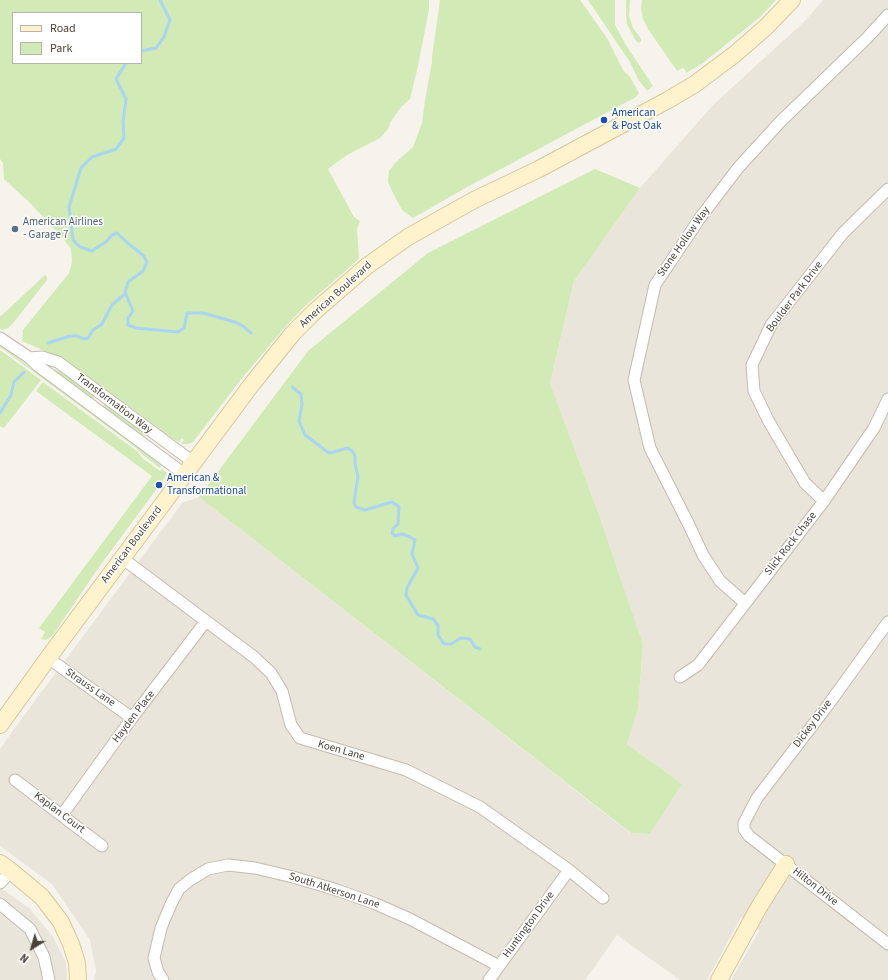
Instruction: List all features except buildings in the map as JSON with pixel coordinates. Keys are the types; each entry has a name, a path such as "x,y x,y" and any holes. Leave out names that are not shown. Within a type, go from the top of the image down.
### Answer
{"street":[{"name":"American Boulevard","path":"0,725 48,658 252,384 293,334 314,312 367,266 408,237 467,204 539,169 695,84 740,50 766,27 792,0"},
{"name":"Stone Hollow Way","path":"744,603 720,581 703,556 650,448 634,380 655,285 700,218 738,168 780,122 868,38 888,15"},
{"name":"Boulder Park Drive","path":"824,501 805,483 768,420 754,391 752,365 771,324 844,233 866,209 888,189"},
{"name":"Transformation Way","path":"0,338 30,358 37,365 189,468"},
{"name":"Slick Rock Chase","path":"680,677 698,665 744,603 824,501 874,428 888,399"},
{"name":"Koen Lane","path":"122,558 254,656 271,673 282,691 291,725 300,738 406,770 480,807 569,870 603,898"},
{"name":"Hayden Place","path":"62,815 132,718 206,621"},
{"name":"Dickey Drive","path":"744,829 746,817 757,798 828,705 888,622"},
{"name":"Strauss Lane","path":"48,658 132,718"},
{"name":"Kaplan Court","path":"15,780 102,846"},
{"name":"Hilton Drive","path":"744,829 749,836 888,944"},
{"path":"719,980 759,907 786,864"},
{"name":"South Atkerson Lane","path":"164,980 158,972 154,958 161,928 179,889 208,869 228,865 255,868 293,877 337,890 376,904 499,966"},
{"path":"0,883 6,867 42,897 61,922 71,944 77,963 78,980"},
{"name":"Huntington Drive","path":"489,980 569,870"},
{"path":"0,904 30,929 44,957 49,980"}],"shaded area":[{"path":"823,0 888,0 888,980 731,980 759,931 741,917 707,980 680,980 617,935 585,980 94,980 96,971 90,940 52,884 0,846 0,749 182,503 199,497 630,833 650,834 682,784 627,744 638,709 643,644 598,512 550,383 574,281 640,188 713,105 806,20"},
{"path":"0,887 30,909 53,937 66,962 67,980 0,980"}],"green space":[{"path":"0,0 429,0 429,9 410,99 401,107 390,123 388,129 380,138 347,155 328,169 354,217 360,221 357,229 359,259 306,305 285,327 243,377 193,442 188,444 181,444 184,440 182,438 179,442 172,438 63,358 22,341 23,330 69,273 72,262 71,249 62,237 29,202 4,179 3,163 0,159"},
{"path":"440,0 580,0 607,38 623,70 630,77 639,93 636,97 469,186 413,218 402,210 394,195 388,182 389,171 396,162 413,147 422,123"},
{"path":"588,0 615,0 615,25 626,45 653,86 647,91 638,79 630,62"},
{"path":"626,0 630,0 629,16 633,28 641,39 639,43 636,41 627,24"},
{"path":"642,0 776,0 760,17 703,63 686,73 685,69 682,68 677,71 648,29 643,19 641,8"},
{"path":"595,169 640,188 574,281 550,383 598,512 643,644 638,709 627,744 682,784 650,834 631,833 199,497 308,351 428,253"},
{"path":"45,275 47,280 14,322 8,328 3,330 0,329 0,316"},
{"path":"0,345 162,465 160,468 135,447 0,347"},
{"path":"0,350 41,380 4,428 0,426"},
{"path":"53,370 63,372 93,394 95,396 94,398 93,399"},
{"path":"43,382 138,452 142,458 160,471 162,469 167,473 99,567 53,635 44,640 41,639 45,632 39,628 152,476 36,391"},
{"path":"106,403 147,434 146,436 142,435 103,407"}],"waterway":[{"path":"142,51 156,48 164,37 170,20 160,0"},
{"path":"125,64 116,79 126,99 123,122 124,138 116,149 92,157 81,168 69,207 73,240 80,247 92,251 107,241 112,235 117,233 143,255 147,262 143,271 128,282 125,292 133,311 128,318 128,325 136,328 178,332 184,328 187,313 203,313 235,322 243,326 251,333"},
{"path":"48,343 70,336 78,336 83,339 88,338 93,330 102,324 112,305 125,294"},
{"path":"0,413 11,395 14,382 24,372"},
{"path":"292,387 301,394 302,405 299,421 305,435 329,453 348,448 355,456 358,476 354,503 356,507 365,510 392,502 399,507 398,524 393,529 392,533 395,536 402,534 415,540 412,554 418,568 407,588 406,595 418,615 433,619 438,625 438,635 444,644 451,644 461,638 470,639 475,647 480,649"}],"place":[{"name":"American & Post Oak","path":"604,120"},
{"name":"American Airlines - Garage 7","path":"15,229"},
{"name":"American & Transformational","path":"159,485"}]}
